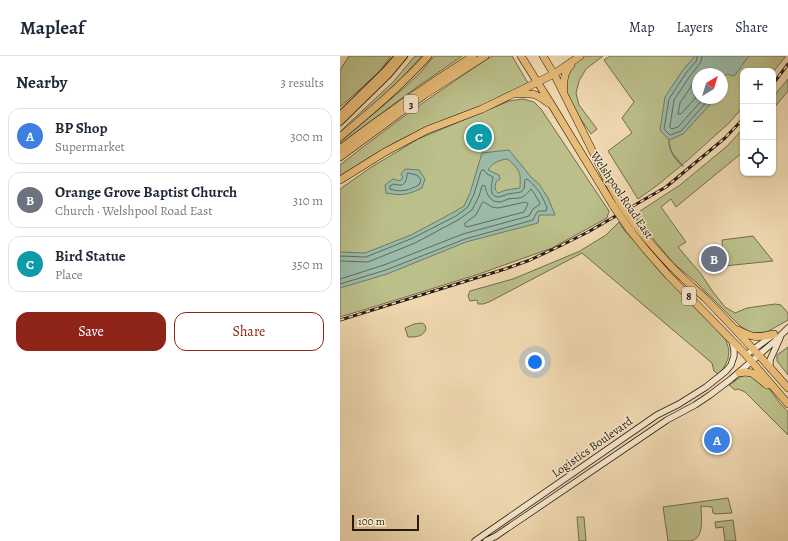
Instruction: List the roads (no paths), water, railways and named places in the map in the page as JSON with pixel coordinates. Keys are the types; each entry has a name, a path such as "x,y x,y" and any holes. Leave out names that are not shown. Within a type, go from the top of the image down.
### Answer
{"highway":[{"path":"340,137 382,101 428,56"},
{"name":"3","path":"340,148 413,95 473,56"},
{"name":"3","path":"340,157 424,95 485,56"},
{"name":"Welshpool Road East","path":"520,56 646,250 668,275 752,361 788,404"},
{"name":"Welshpool Road East","path":"543,56 554,74 607,180 617,205"},
{"path":"340,180 386,152 427,130 482,109 554,74 581,56"},
{"path":"565,96 563,83 565,72 581,56"},
{"path":"513,94 531,94 540,97 553,107"},
{"name":"Welshpool Road East","path":"632,227 706,299 788,388"},
{"path":"732,327 753,337 782,332"},
{"path":"738,373 752,373 767,385 788,410"}],"main road":[{"path":"340,115 386,71 398,56"},
{"path":"340,122 389,74 404,56"}],"street":[{"path":"746,355 756,352 782,332"},
{"path":"770,367 770,360 782,332"},
{"name":"Logistics Boulevard","path":"475,541 657,416 706,387 731,365 734,356 731,339"},
{"name":"Logistics Boulevard","path":"486,541 496,536 667,420 705,399 752,361 756,352"}],"water":[{"path":"695,56 749,56 734,76 728,74 728,68 692,68 692,104 710,104 683,134 669,140 660,130 665,97 683,70"},
{"path":"509,150 531,177 539,184 548,198 555,215 539,215 538,223 466,242 387,274 340,288 340,252 365,253 411,235 464,206 470,193 482,153","holes":["507,159 519,171 520,188 498,193 495,186 496,182 500,179 499,175 488,170 496,162"]},
{"path":"405,169 419,170 425,179 422,188 405,194 386,193 385,185 393,179 400,181 403,177 401,174"}],"waterway":[{"path":"669,140 671,151 683,166"}],"railway":[{"path":"776,80 788,64"},
{"path":"340,320 505,269 530,260 560,246 588,232 666,187 725,138 740,122"}],"place":[{"name":"Bird Statue","path":"479,137"},
{"name":"Orange Grove Baptist Church","path":"714,259"},
{"name":"BP Shop","path":"717,440"}]}
